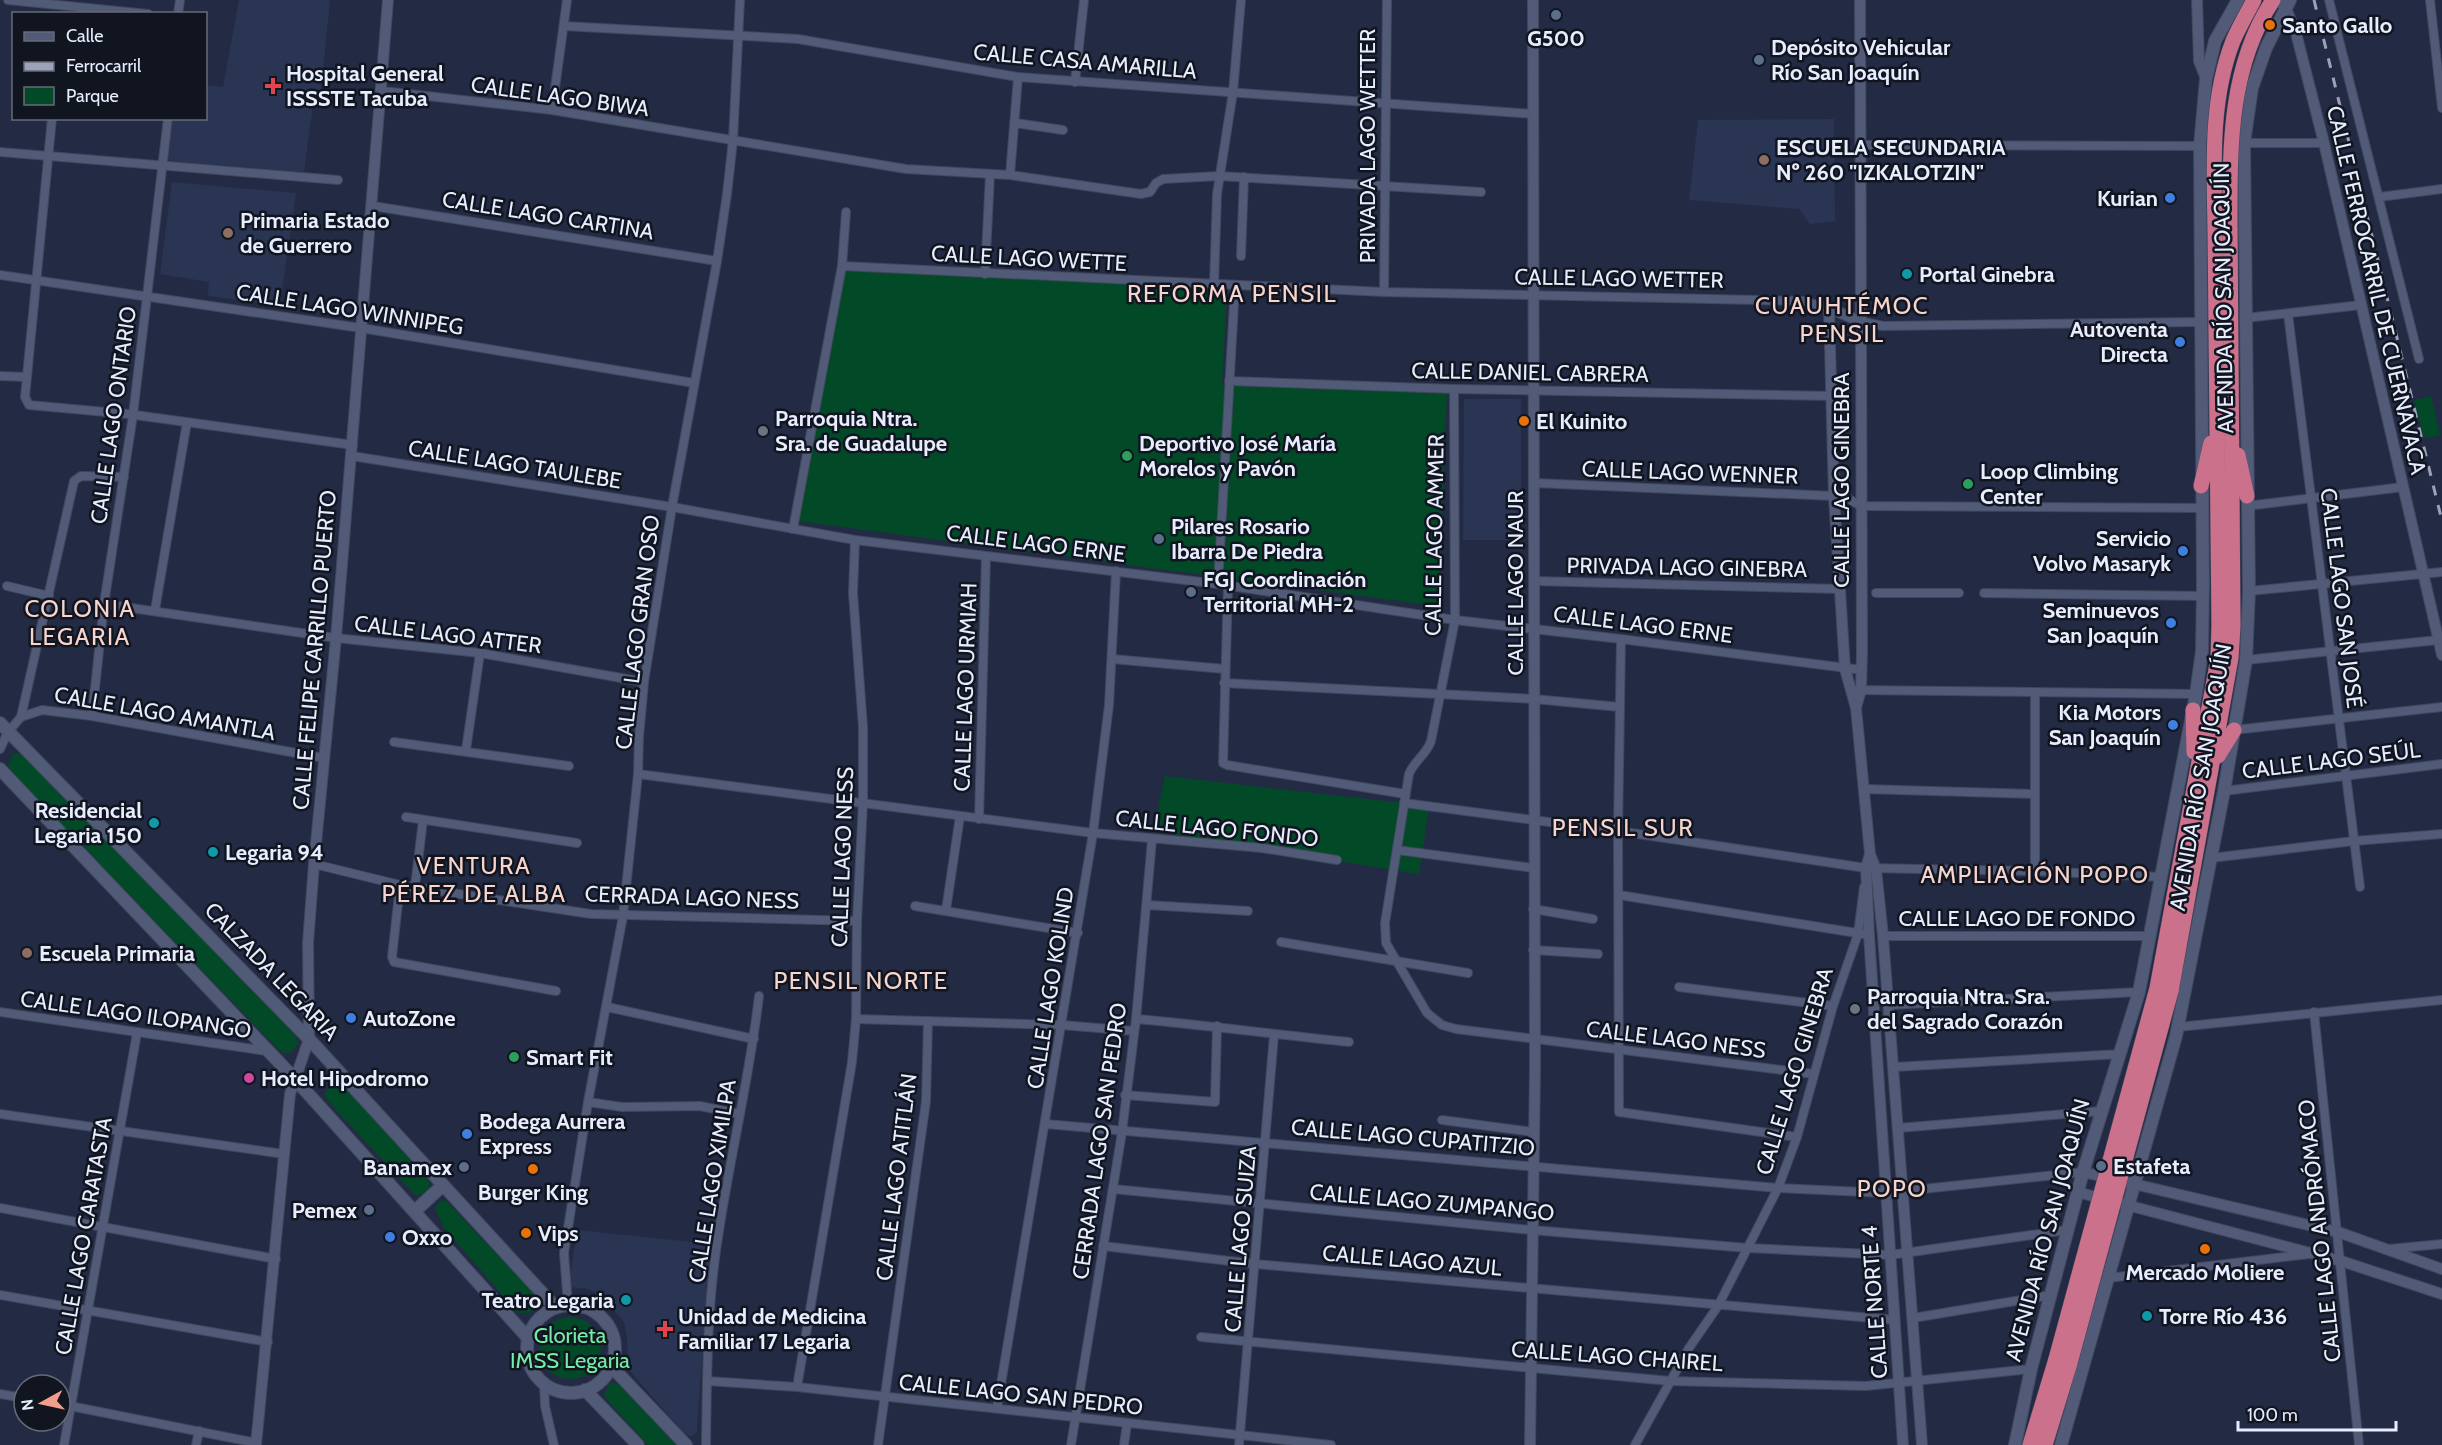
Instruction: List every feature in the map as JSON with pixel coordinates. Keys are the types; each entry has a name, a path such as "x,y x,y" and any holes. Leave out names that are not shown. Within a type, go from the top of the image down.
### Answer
{"highway":[{"name":"AVENIDA RÍO SAN JOAQUÍN","path":"2164,989 2194,783 2218,659 2220,626 2224,420 2222,228 2214,145 2221,85 2233,41 2254,0"},
{"name":"AVENIDA RÍO SAN JOAQUÍN","path":"2222,228 2230,144 2238,89 2248,47 2280,1"},
{"name":"AVENIDA RÍO SAN JOAQUÍN","path":"2045,1445 2063,1361 2164,989 2212,766 2231,658 2233,627 2224,420"},
{"path":"2201,486 2224,420"},
{"path":"2224,420 2247,501"},
{"path":"2193,710 2194,783"},
{"path":"2212,766 2234,730"},
{"name":"AVENIDA RÍO SAN JOAQUÍN","path":"2030,1445 2063,1361"}],"main road":[{"name":"AVENIDA RÍO SAN JOAQUÍN","path":"2015,1445 2031,1369 2067,1230 2139,992 2196,694 2202,651 2203,596 2199,322 2200,146 2206,79 2216,41 2238,0"},
{"name":"AVENIDA RÍO SAN JOAQUÍN","path":"2061,1445 2173,1049 2224,791 2246,660 2249,591 2244,143 2252,88 2280,1"},
{"path":"2206,79 2252,88"},
{"name":"CALZADA LEGARIA","path":"4,728 309,1039 442,1186 561,1306"},
{"path":"0,769 294,1078 528,1338"},
{"path":"2127,1035 2148,1047 2173,1049"},
{"path":"415,1211 442,1186"},
{"path":"561,1306 580,1306 592,1310 610,1328 614,1340 615,1353 611,1366 601,1381 585,1390 571,1393 556,1390 544,1383 529,1363 528,1338 535,1323 561,1306"},
{"path":"611,1366 686,1445"},
{"path":"585,1390 638,1445"}],"street":[{"path":"8,0 127,12"},
{"name":"CALLE FELIPE CARRILLO PUERTO","path":"257,1444 290,1094 309,1039 308,953 314,864 373,206 388,0"},
{"path":"552,110 567,0"},
{"name":"CALLE LAGO GRAN OSO","path":"561,1306 564,1253 588,1102 623,916 638,774 644,682 672,507 717,261 733,140 740,0"},
{"path":"1075,81 1084,0"},
{"path":"1214,285 1214,230 1233,92 1241,0"},
{"name":"PRIVADA LAGO WETTER","path":"1384,292 1384,102 1387,0"},
{"name":"CALLE LAGO NAUR","path":"1530,1445 1535,1040 1533,950 1535,483 1533,0"},
{"name":"CALLE LAGO GINEBRA","path":"1860,0 1862,670 1856,690 1856,708 1871,868"},
{"path":"2198,0 2199,61 2206,79"},
{"name":"CALLE FERROCARRIL DE CUERNAVACA","path":"2329,0 2419,359"},
{"path":"2430,0 2442,108"},
{"name":"CALLE FERROCARRIL DE CUERNAVACA","path":"2280,1 2296,33 2324,143 2442,655"},
{"name":"CALLE CASA AMARILLA","path":"564,26 798,39 1018,77 1533,114"},
{"path":"1010,175 1018,77"},
{"name":"CALLE LAGO BIWA","path":"382,91 552,110 906,169 1010,175 1141,194 1150,192 1156,183 1163,179 1220,176"},
{"path":"0,376 27,377 52,120"},
{"name":"CALLE LAGO ONTARIO","path":"92,716 104,604 134,415 168,120"},
{"path":"1015,123 1063,130"},
{"path":"2244,143 2324,143"},
{"path":"1860,146 2200,146"},
{"path":"0,152 338,180"},
{"path":"985,274 990,175"},
{"path":"1220,176 1481,192"},
{"path":"1241,256 1244,177"},
{"path":"2379,197 2442,189"},
{"name":"CALLE LAGO CARTINA","path":"373,206 717,261"},
{"path":"793,529 842,267 846,212"},
{"name":"CALLE LAGO WETTE","path":"842,267 1214,285"},
{"name":"CALLE LAGO WINNIPEG","path":"0,274 361,328 694,383"},
{"name":"CALLE LAGO WETTER","path":"1214,285 1384,292 1803,301 1829,308 1860,321 1883,326 2199,322"},
{"path":"1218,584 1235,286"},
{"path":"2246,318 2361,305"},
{"name":"CALLE LAGO GINEBRA","path":"1829,308 1834,496 1845,669 1856,690"},
{"name":"CALLE LAGO SAN JOSÉ","path":"2288,314 2310,498 2324,584 2360,887"},
{"name":"CALLE LAGO TAULEBE","path":"27,377 25,397 29,405 187,422 672,507"},
{"name":"CALLE DANIEL CABRERA","path":"1229,381 1454,389 1831,396"},
{"name":"CALLE LAGO AMMER","path":"1454,389 1455,620 1431,741 1411,767 1385,934 1395,960 1427,1013 1434,1020 1456,1029 1535,1040"},
{"path":"155,610 187,422"},
{"path":"21,717 76,477 124,477"},
{"name":"CALLE LAGO WENNER","path":"1535,483 1834,496 1847,498 1861,506 2201,508"},
{"path":"2247,501 2310,498 2403,488"},
{"name":"CALLE LAGO ERNE","path":"672,507 855,540 1218,584 1455,620 1862,670"},
{"name":"CALLE LAGO NESS","path":"797,1387 852,1062 856,1019 857,921 864,802 863,727 853,593 855,540"},
{"name":"CALLE LAGO URMIAH","path":"979,819 986,556"},
{"name":"CALLE LAGO KOLIND","path":"997,1408 1093,833 1110,705 1116,571"},
{"path":"2249,591 2442,572"},
{"name":"PRIVADA LAGO GINEBRA","path":"1533,581 1840,589"},
{"path":"7,586 49,596"},
{"path":"1228,586 1223,763 1227,765 1534,821 1871,868 2035,871 2162,877"},
{"path":"1876,593 1959,592"},
{"path":"1984,593 2203,596"},
{"name":"CALLE LAGO ATTER","path":"104,604 336,638 480,653 644,682"},
{"path":"1622,639 1618,831 1619,1112 1797,1137"},
{"path":"2246,660 2438,640"},
{"path":"466,750 480,653"},
{"path":"1112,659 1225,669"},
{"path":"1224,683 1534,699 1620,707"},
{"path":"1856,690 2035,694 2196,694"},
{"path":"2035,694 2035,871"},
{"path":"2234,730 2442,708"},
{"name":"CALLE LAGO AMANTLA","path":"0,748 4,728 21,717 42,710 92,716 324,758"},
{"path":"394,741 569,766"},
{"name":"CALLE LAGO SEÚL","path":"2224,791 2442,764"},
{"path":"638,774 1093,833"},
{"path":"1864,789 2034,794"},
{"path":"946,910 960,816"},
{"path":"406,817 577,843"},
{"path":"414,887 423,820"},
{"name":"CALLE LAGO FONDO","path":"1093,833 1262,848 1337,860"},
{"path":"2211,858 2354,841 2442,834"},
{"name":"CERRADA LAGO SAN PEDRO","path":"1071,1445 1122,1132 1136,1020 1152,840"},
{"path":"1397,850 1533,868"},
{"name":"CERRADA LAGO NESS","path":"314,864 400,885 591,914 857,921"},
{"name":"CALLE NORTE 4","path":"1871,868 1863,934 1890,1255 1903,1445"},
{"name":"CALLE NORTE 4","path":"1871,868 1884,936 1922,1445"},
{"path":"400,885 392,957 394,962 556,991"},
{"path":"1619,895 1863,934"},
{"path":"1146,905 1248,911"},
{"path":"915,906 1077,933"},
{"path":"1533,909 1593,919"},
{"name":"CALLE LAGO GINEBRA","path":"1635,1445 1689,1348 1718,1306 1778,1188 1797,1137 1833,1006 1863,934"},
{"name":"CALLE LAGO DE FONDO","path":"1884,936 2150,936"},
{"path":"1281,942 1468,973"},
{"path":"1533,950 1598,954"},
{"path":"1679,987 1833,1006"},
{"path":"1888,1005 2139,992"},
{"name":"CALLE LAGO XIMILPA","path":"706,1445 710,1308 718,1233 754,1039 759,996"},
{"path":"2178,1027 2442,999"},
{"path":"607,1007 754,1039"},
{"name":"CALLE LAGO ILOPANGO","path":"0,1012 267,1051"},
{"name":"CALLE LAGO ANDRÓMACO","path":"2314,1012 2359,1445"},
{"path":"856,1019 1062,1025 1134,1031"},
{"path":"1136,1020 1217,1026 1274,1035 1349,1042"},
{"name":"CALLE LAGO ATITLÁN","path":"878,1445 926,1101 928,1021"},
{"path":"1125,1095 1215,1102 1217,1026"},
{"name":"CALLE LAGO CARATASTA","path":"72,1395 137,1033"},
{"name":"CALLE LAGO SUIZA","path":"1239,1445 1274,1035"},
{"name":"CALLE LAGO NESS","path":"1535,1040 1814,1074"},
{"path":"1894,1067 2121,1054"},
{"path":"588,1102 622,1107 700,1106 740,1114"},
{"path":"1898,1128 2102,1111"},
{"path":"0,1114 284,1154"},
{"path":"1442,1120 1534,1132"},
{"name":"CALLE LAGO CUPATITZIO","path":"1046,1124 1778,1188 1885,1193 2083,1172"},
{"path":"2083,1172 2338,1232 2442,1269"},
{"name":"CALLE LAGO ZUMPANGO","path":"1113,1189 1532,1230 1748,1248 1890,1255 2067,1230"},
{"path":"2078,1192 2341,1261 2442,1294"},
{"path":"0,1208 276,1259"},
{"path":"2384,1250 2442,1244"},
{"name":"CALLE LAGO AZUL","path":"1103,1246 1255,1264 1895,1320"},
{"path":"2108,1278 2308,1254"},
{"path":"0,1295 268,1342"},
{"path":"1912,1318 2051,1295"},
{"name":"CALLE LAGO CHAIREL","path":"1201,1337 1670,1382 1866,1386 2031,1369"},
{"name":"CALLE LAGO SAN PEDRO","path":"707,1381 797,1387 1331,1445"},
{"path":"544,1383 545,1406 554,1445"},
{"path":"72,1406 257,1444"},
{"path":"1124,1445 1126,1424"},
{"path":"196,1445 199,1431"}],"shaded area":[{"name":"Hospital General ISSSTE Tacuba","path":"239,0 330,0 321,90 315,89 304,172 168,161 173,120 207,120 207,85 223,87"},
{"name":"ESCUELA SECUNDARIA Nº 260 \"IZKALOTZIN\"","path":"1834,119 1835,221 1810,224 1799,209 1689,200 1698,120"},
{"name":"Primaria Estado de Guerrero","path":"172,182 296,193 280,305 208,296 209,282 160,274"},
{"path":"1464,399 1521,399 1521,540 1463,540"},
{"name":"Unidad de Medicina Familiar 17 Legaria","path":"577,1230 711,1244 697,1432 692,1436 685,1434 628,1369 624,1322 604,1297 588,1289 572,1287 569,1284"}],"green space":[{"name":"Deportivo José María Morelos y Pavón","path":"843,269 1227,288 1222,385 1447,391 1438,606 797,521"},
{"path":"2431,396 2440,435 2424,438 2414,400"},
{"path":"18,753 28,759 295,1035 298,1043 291,1052 286,1054 279,1050 15,776 8,767 12,754"},
{"path":"1165,776 1429,806 1419,874 1159,832 1156,819"},
{"path":"334,1083 350,1093 428,1176 430,1190 416,1196 335,1109 326,1098 325,1092"},
{"path":"445,1200 532,1291 537,1304 530,1313 518,1313 444,1228 435,1208 440,1201"},
{"name":"Glorieta IMSS Legaria","path":"564,1317 576,1317 592,1326 599,1336 601,1348 599,1360 592,1370 576,1379 564,1379 553,1374 544,1365 539,1354 539,1342 544,1331 553,1322"},
{"path":"610,1383 617,1383 621,1386 676,1445 648,1445 608,1401 604,1394"}],"railway":[{"path":"2314,0 2442,521"}],"place":[{"name":"G500","path":"1556,15"},
{"name":"Santo Gallo","path":"2270,25"},
{"name":"Depósito Vehicular Río San Joaquín","path":"1759,60"},
{"name":"Hospital General ISSSTE Tacuba","path":"273,86"},
{"name":"ESCUELA SECUNDARIA Nº 260 \"IZKALOTZIN\"","path":"1764,160"},
{"name":"Kurian","path":"2170,198"},
{"name":"Primaria Estado de Guerrero","path":"228,233"},
{"name":"Portal Ginebra","path":"1907,274"},
{"name":"Autoventa Directa","path":"2180,342"},
{"name":"El Kuinito","path":"1524,421"},
{"name":"Parroquia Ntra. Sra. de Guadalupe","path":"763,431"},
{"name":"Deportivo José María Morelos y Pavón","path":"1127,456"},
{"name":"Loop Climbing Center","path":"1968,484"},
{"name":"Pilares Rosario Ibarra De Piedra","path":"1159,539"},
{"name":"Servicio Volvo Masaryk","path":"2183,551"},
{"name":"FGJ Coordinación Territorial MH-2","path":"1191,592"},
{"name":"Seminuevos San Joaquín","path":"2171,623"},
{"name":"Kia Motors San Joaquín","path":"2173,725"},
{"name":"Residencial Legaria 150","path":"154,823"},
{"name":"Legaria 94","path":"213,852"},
{"name":"Escuela Primaria","path":"27,953"},
{"name":"Parroquia Ntra. Sra. del Sagrado Corazón","path":"1855,1009"},
{"name":"AutoZone","path":"351,1018"},
{"name":"Smart Fit","path":"514,1057"},
{"name":"Hotel Hipodromo","path":"249,1078"},
{"name":"Bodega Aurrera Express","path":"467,1134"},
{"name":"Estafeta","path":"2101,1166"},
{"name":"Banamex","path":"464,1167"},
{"name":"Burger King","path":"533,1169"},
{"name":"Pemex","path":"369,1210"},
{"name":"Vips","path":"526,1233"},
{"name":"Oxxo","path":"390,1237"},
{"name":"Mercado Moliere","path":"2205,1249"},
{"name":"Teatro Legaria","path":"626,1300"},
{"name":"Torre Río 436","path":"2147,1316"},
{"name":"Unidad de Medicina Familiar 17 Legaria","path":"665,1329"}],"district":[{"name":"REFORMA PENSIL","path":"1232,294"},
{"name":"CUAUHTÉMOC PENSIL","path":"1842,320"},
{"name":"COLONIA LEGARIA","path":"80,623"},
{"name":"PENSIL SUR","path":"1623,828"},
{"name":"AMPLIACIÓN POPO","path":"2035,875"},
{"name":"VENTURA PÉREZ DE ALBA","path":"474,880"},
{"name":"PENSIL NORTE","path":"861,981"},
{"name":"POPO","path":"1892,1189"}]}
